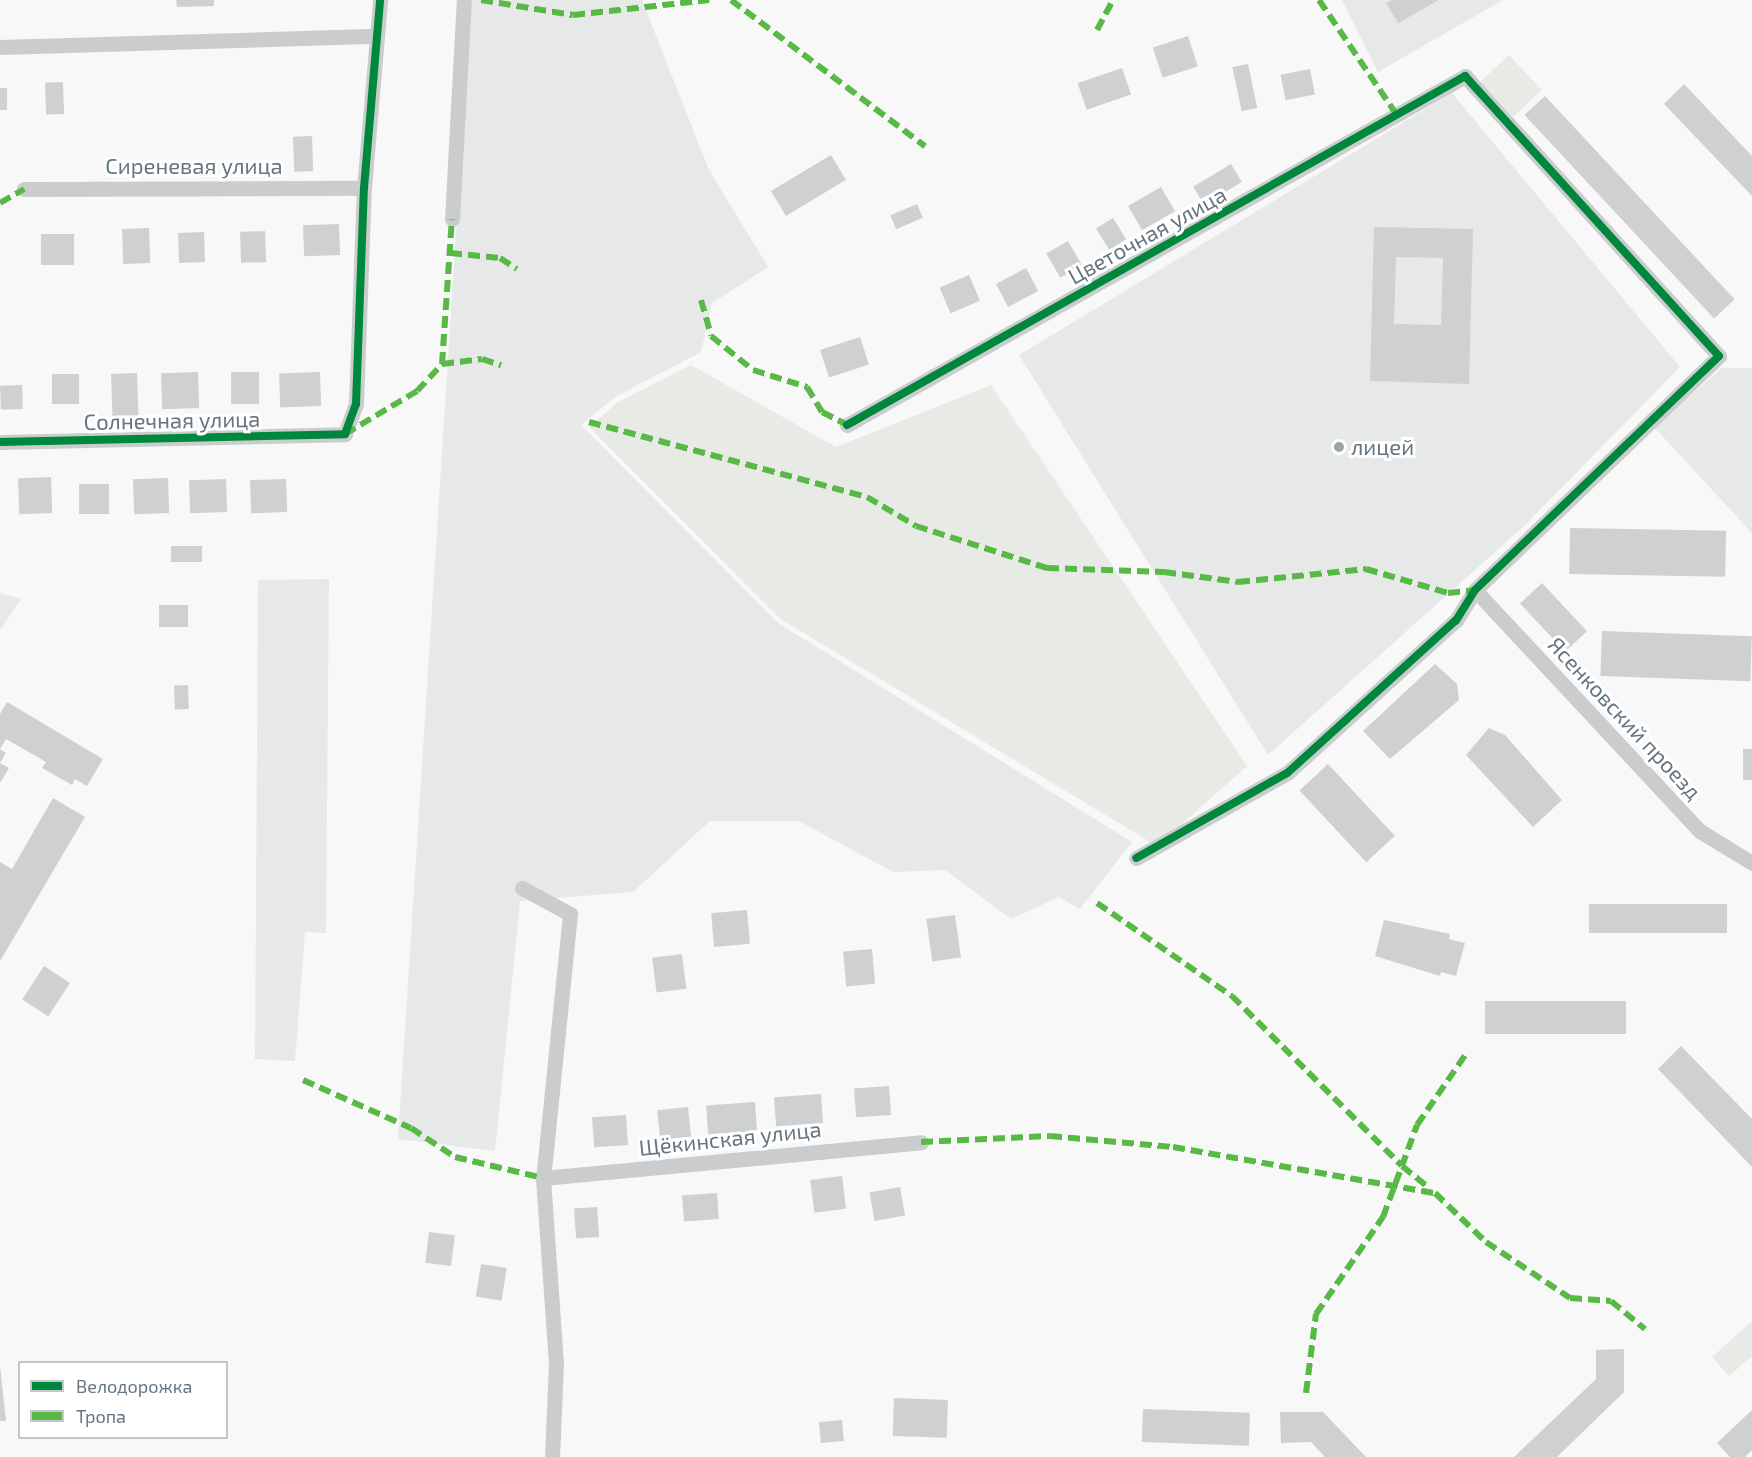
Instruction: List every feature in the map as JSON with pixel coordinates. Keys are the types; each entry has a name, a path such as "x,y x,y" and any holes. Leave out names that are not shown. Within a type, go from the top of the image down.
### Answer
{"street":[{"path":"364,188 380,0"},
{"path":"452,219 464,0"},
{"path":"0,47 377,36"},
{"name":"Цветочная улица","path":"847,424 1466,76 1719,356 1475,590"},
{"name":"Сиреневая улица","path":"24,189 364,188"},
{"name":"Солнечная улица","path":"0,442 345,434 356,404 364,188"},
{"path":"1136,858 1287,773 1456,620 1475,590"},
{"name":"Ясенковский проезд","path":"1475,590 1700,831 1752,863"},
{"path":"522,888 570,914 543,1178 556,1363 552,1457"},
{"name":"Щёкинская улица","path":"543,1178 921,1142"}],"shaded area":[{"path":"471,0 642,0 709,170 768,267 712,303 701,352 615,397 581,425 778,623 1132,842 1080,909 1059,897 1011,919 945,870 893,872 799,821 710,821 633,892 520,901 495,1151 398,1139"},
{"path":"1342,0 1503,0 1378,72"},
{"path":"1509,55 1542,90 1513,117 1480,82"},
{"name":"лицей","path":"1452,93 1680,367 1523,527 1268,755 1019,355"},
{"path":"691,365 836,447 991,385 1247,766 1157,846 782,620 589,427 618,402"},
{"path":"1722,368 1752,368 1752,533 1654,427"},
{"path":"329,579 326,933 305,932 295,1061 255,1059 258,580"},
{"path":"0,593 21,599 0,630"},
{"path":"1752,1321 1752,1356 1729,1376 1712,1357"}],"building":[{"path":"176,0 214,0 214,6 177,7"},
{"path":"1392,0 1439,0 1398,23 1386,3"},
{"path":"1188,36 1198,66 1163,78 1153,47"},
{"path":"1248,64 1257,108 1242,111 1232,67"},
{"path":"1122,68 1131,94 1087,110 1078,83"},
{"path":"1310,69 1315,95 1286,100 1281,75"},
{"path":"63,82 64,114 46,115 45,83"},
{"path":"1684,84 1752,156 1752,196 1664,104"},
{"path":"0,88 7,88 7,110 0,110"},
{"path":"1545,96 1735,299 1714,318 1525,115"},
{"path":"312,136 313,171 294,172 293,137"},
{"path":"831,155 846,180 786,216 771,191"},
{"path":"1231,164 1242,182 1204,205 1193,187"},
{"path":"1161,187 1175,211 1142,230 1128,206"},
{"path":"917,204 923,218 896,229 890,215"},
{"path":"1113,218 1126,239 1109,250 1096,229"},
{"path":"339,224 340,255 304,256 303,225"},
{"path":"1374,227 1473,229 1469,384 1370,381","holes":["1396,257 1443,258 1441,325 1394,324"]},
{"path":"149,228 150,263 123,264 122,229"},
{"path":"265,231 266,262 241,263 240,232"},
{"path":"204,232 205,262 179,263 178,233"},
{"path":"41,234 74,234 74,265 41,265"},
{"path":"1068,241 1082,265 1060,278 1046,254"},
{"path":"1026,268 1038,291 1008,307 996,284"},
{"path":"969,275 980,301 950,313 940,288"},
{"path":"860,337 869,365 829,378 820,350"},
{"path":"198,372 199,408 162,409 161,373"},
{"path":"231,372 259,372 259,404 231,404"},
{"path":"320,372 321,406 280,407 279,373"},
{"path":"137,373 139,423 113,424 111,374"},
{"path":"52,374 79,374 79,404 52,404"},
{"path":"22,385 23,409 1,410 0,386"},
{"path":"51,477 52,513 19,514 18,478"},
{"path":"168,478 169,513 134,514 133,479"},
{"path":"226,479 227,512 190,513 189,480"},
{"path":"286,479 287,512 251,513 250,480"},
{"path":"79,484 109,484 109,514 79,514"},
{"path":"1570,528 1726,531 1725,577 1569,574"},
{"path":"171,546 202,546 202,562 171,562"},
{"path":"1542,583 1587,631 1565,652 1520,603"},
{"path":"159,605 188,605 188,627 159,627"},
{"path":"1602,631 1752,636 1750,681 1600,676"},
{"path":"1435,664 1457,684 1459,700 1390,759 1363,731"},
{"path":"174,685 188,685 189,709 175,709"},
{"path":"7,702 103,759 87,786 75,779 72,785 42,768 46,762 6,739 0,749 0,714"},
{"path":"1489,728 1505,735 1562,800 1533,827 1466,755"},
{"path":"0,749 6,753 0,763"},
{"path":"1743,749 1752,749 1752,780 1743,780"},
{"path":"0,763 9,768 0,783"},
{"path":"1328,764 1395,836 1366,862 1299,791"},
{"path":"53,798 85,817 0,961 0,862 12,869"},
{"path":"1589,904 1727,904 1727,933 1589,933"},
{"path":"747,910 750,944 714,947 711,913"},
{"path":"955,915 961,958 932,962 926,919"},
{"path":"1384,920 1450,934 1449,939 1465,943 1456,976 1441,972 1440,976 1375,956"},
{"path":"872,949 875,984 846,986 843,952"},
{"path":"682,954 686,989 656,992 652,958"},
{"path":"44,966 70,983 48,1016 22,1000"},
{"path":"1485,1001 1626,1001 1626,1034 1485,1034"},
{"path":"1681,1046 1752,1119 1752,1167 1658,1069"},
{"path":"889,1086 891,1115 856,1117 854,1088"},
{"path":"821,1094 823,1123 776,1126 774,1097"},
{"path":"755,1102 757,1131 708,1134 706,1105"},
{"path":"688,1107 691,1137 660,1140 657,1110"},
{"path":"626,1115 628,1145 594,1147 592,1117"},
{"path":"842,1176 846,1209 814,1213 810,1180"},
{"path":"900,1187 905,1216 875,1221 869,1192"},
{"path":"717,1193 719,1219 684,1221 682,1195"},
{"path":"597,1207 599,1237 576,1239 574,1209"},
{"path":"429,1232 455,1235 451,1266 425,1263"},
{"path":"481,1264 507,1268 502,1301 476,1297"},
{"path":"1624,1349 1624,1392 1557,1457 1514,1457 1596,1379 1596,1350"},
{"path":"0,1366 6,1421 0,1421"},
{"path":"894,1398 948,1400 947,1438 893,1436"},
{"path":"1143,1409 1250,1413 1249,1446 1142,1442"},
{"path":"1752,1410 1752,1450 1745,1457 1730,1457 1717,1443"},
{"path":"1280,1412 1323,1412 1366,1457 1325,1457 1311,1442 1281,1443"},
{"path":"842,1420 844,1441 821,1443 819,1422"}],"marked path":[{"path":"481,0 573,15 709,0"},
{"path":"731,0 925,146"},
{"path":"1097,30 1113,0"},
{"path":"1319,0 1397,115"},
{"path":"0,203 24,189"},
{"path":"345,434 417,391 442,364 452,219"},
{"path":"450,253 500,258 517,269"},
{"path":"701,300 711,336 753,370 807,387 822,412 847,425"},
{"path":"442,364 482,359 501,365"},
{"path":"589,422 867,497 916,526 1047,568 1164,572 1238,582 1366,569 1448,593 1475,590"},
{"path":"1097,903 1232,996 1402,1166 1430,1189"},
{"path":"1306,1393 1316,1314 1383,1217 1417,1125 1468,1051"},
{"path":"303,1080 411,1128 455,1157 543,1178"},
{"path":"921,1142 1050,1136 1173,1147 1435,1193 1486,1242 1570,1298 1611,1301 1645,1329"}],"cycle path":[{"path":"0,442 345,434 356,404 364,188 380,0"},
{"path":"847,425 1465,76 1719,356 1475,590 1456,620 1287,773 1136,858"}],"place":[{"name":"лицей","path":"1339,447"}]}
